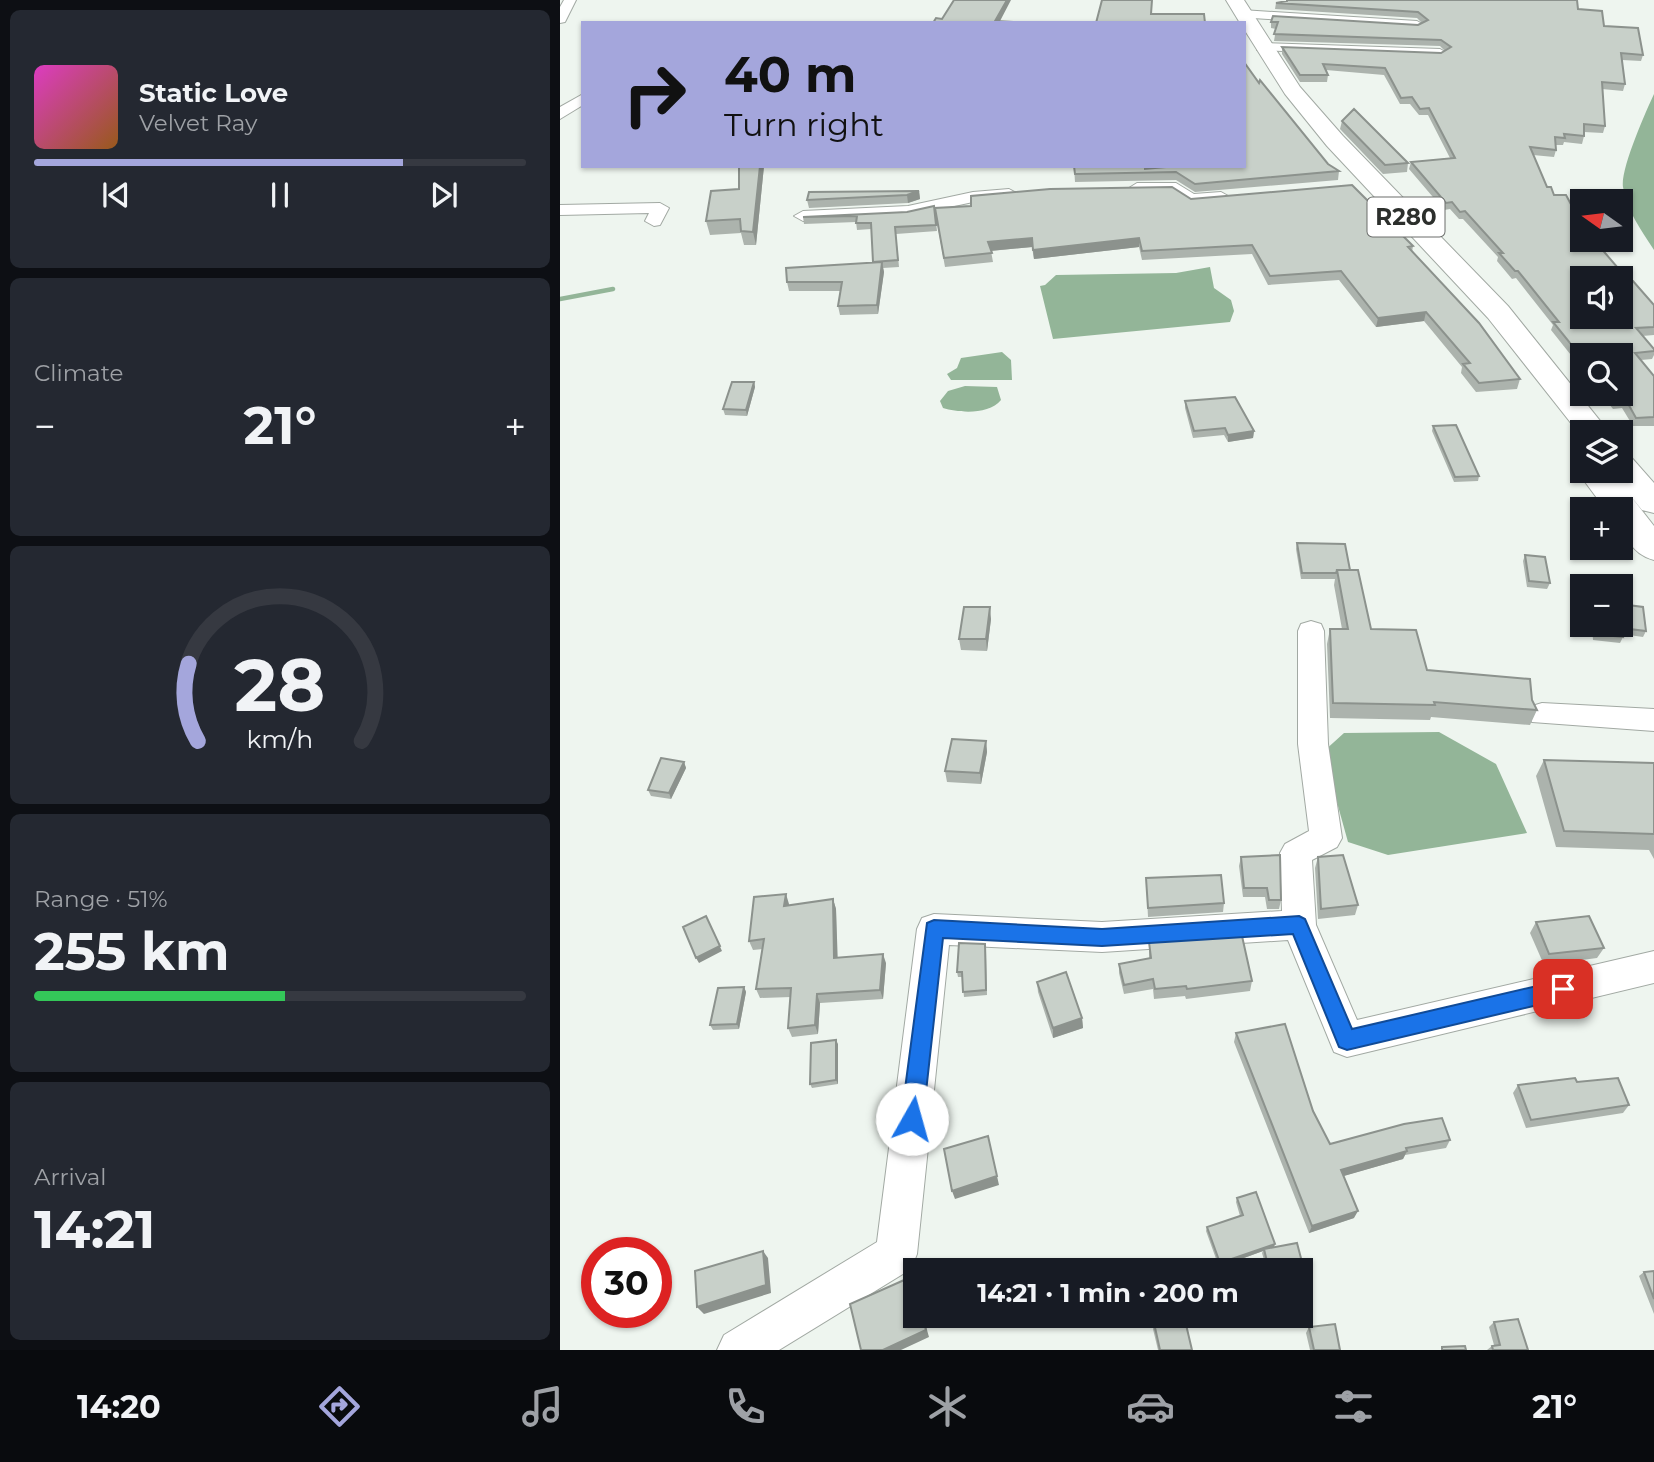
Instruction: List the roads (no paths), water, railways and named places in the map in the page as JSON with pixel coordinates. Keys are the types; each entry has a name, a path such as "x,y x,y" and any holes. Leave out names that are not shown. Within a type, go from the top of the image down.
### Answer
{"main road":[{"name":"R280","path":"1217,0 1235,12"},
{"name":"R280","path":"1253,50 1262,80 1353,186 1468,307 1570,423"},
{"path":"1633,479 1654,503"},
{"path":"1602,483 1654,549"}],"street":[{"path":"560,19 570,0"},
{"path":"1235,12 1417,25"},
{"path":"1253,50 1440,53"},
{"path":"560,114 581,99"},
{"path":"1120,189 1176,188 1190,200 1244,195"},
{"path":"803,216 908,211 973,197 1025,192"},
{"path":"560,210 660,208 654,221"},
{"path":"1311,631 1313,744 1326,838 1296,853 1299,925 1347,1040 1654,967"},
{"path":"1542,714 1654,720"},
{"path":"739,1350 896,1254 934,929 1102,937 1299,925"}],"waterway":[{"path":"560,299 613,289"}]}
